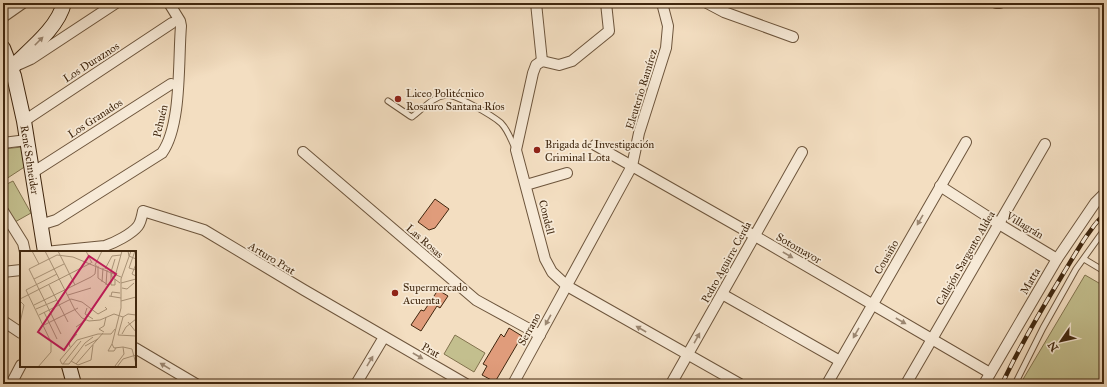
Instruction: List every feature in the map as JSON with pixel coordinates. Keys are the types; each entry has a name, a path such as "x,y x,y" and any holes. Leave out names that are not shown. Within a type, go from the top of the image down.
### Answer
{"main road":[{"path":"7,69 53,27 59,18 64,3"},
{"name":"René Schneider","path":"3,48 7,69 24,121 45,251"},
{"path":"69,367 74,384"}],"street":[{"path":"3,17 23,3"},
{"path":"7,69 39,55 116,3"},
{"name":"Pehuén","path":"40,225 56,220 162,153 166,148 176,112 181,26 177,16 168,3"},
{"path":"536,3 542,61 559,64 572,61 609,31 606,3"},
{"name":"Eleuterio Ramírez","path":"567,286 632,166 640,133 666,48 668,26 662,3"},
{"path":"707,3 730,14 793,37"},
{"name":"Los Duraznos","path":"24,121 172,23"},
{"name":"Condell","path":"542,61 536,64 533,73 516,150 545,259 552,272 567,286 740,384"},
{"name":"Los Granados","path":"32,173 171,84"},
{"path":"3,143 27,140"},
{"name":"Cousiño","path":"827,384 966,142"},
{"name":"Callejón Sargento Aldea","path":"906,384 1045,144"},
{"name":"Sotomayor","path":"595,146 755,236 990,374"},
{"name":"Las Rosas","path":"303,152 476,300 540,335"},
{"name":"Pedro Aguirre Cerda","path":"671,384 802,152"},
{"path":"526,185 567,173"},
{"name":"Villagrán","path":"940,186 1057,259"},
{"name":"Matta","path":"984,384 1057,259 1095,203 1104,194"},
{"path":"3,211 23,243 25,251"},
{"name":"Arturo Prat","path":"55,251 105,246 111,244 138,226 143,211 204,230 384,337"},
{"path":"3,272 20,270"},
{"name":"Serrano","path":"513,384 567,286"},
{"path":"722,294 840,361"},
{"path":"3,321 20,332"},
{"path":"356,384 384,337"},
{"name":"Prat","path":"384,337 466,384"},
{"path":"136,349 196,384"},
{"path":"11,384 20,367"}],"lane":[{"path":"388,101 412,117 426,105 441,96 447,95 460,98 502,124 516,150"},
{"path":"1015,384 1043,328 1084,259 1104,230"},
{"path":"1084,259 1104,271"}],"shaded area":[{"path":"22,147 26,166 3,181 3,149"},
{"path":"13,181 31,213 15,222 3,200 3,186"},
{"path":"1085,275 1104,286 1104,384 1026,384 1022,381"},
{"path":"455,335 485,353 474,372 444,354"}],"building":[{"path":"435,199 449,209 435,228 429,230 418,222"},
{"path":"438,290 448,296 440,308 437,306 421,331 411,325 421,310 424,311"},
{"path":"509,328 522,336 495,382 482,375 487,366 483,364 501,334 504,337"}],"railway":[{"path":"1002,384 1023,342 1077,251 1087,235 1104,214"}],"place":[{"name":"Liceo Politécnico Rosauro Santana Ríos","path":"398,99"},
{"name":"Brigada de Investigación Criminal Lota","path":"537,150"},
{"name":"Supermercado Acuenta","path":"395,293"}]}
